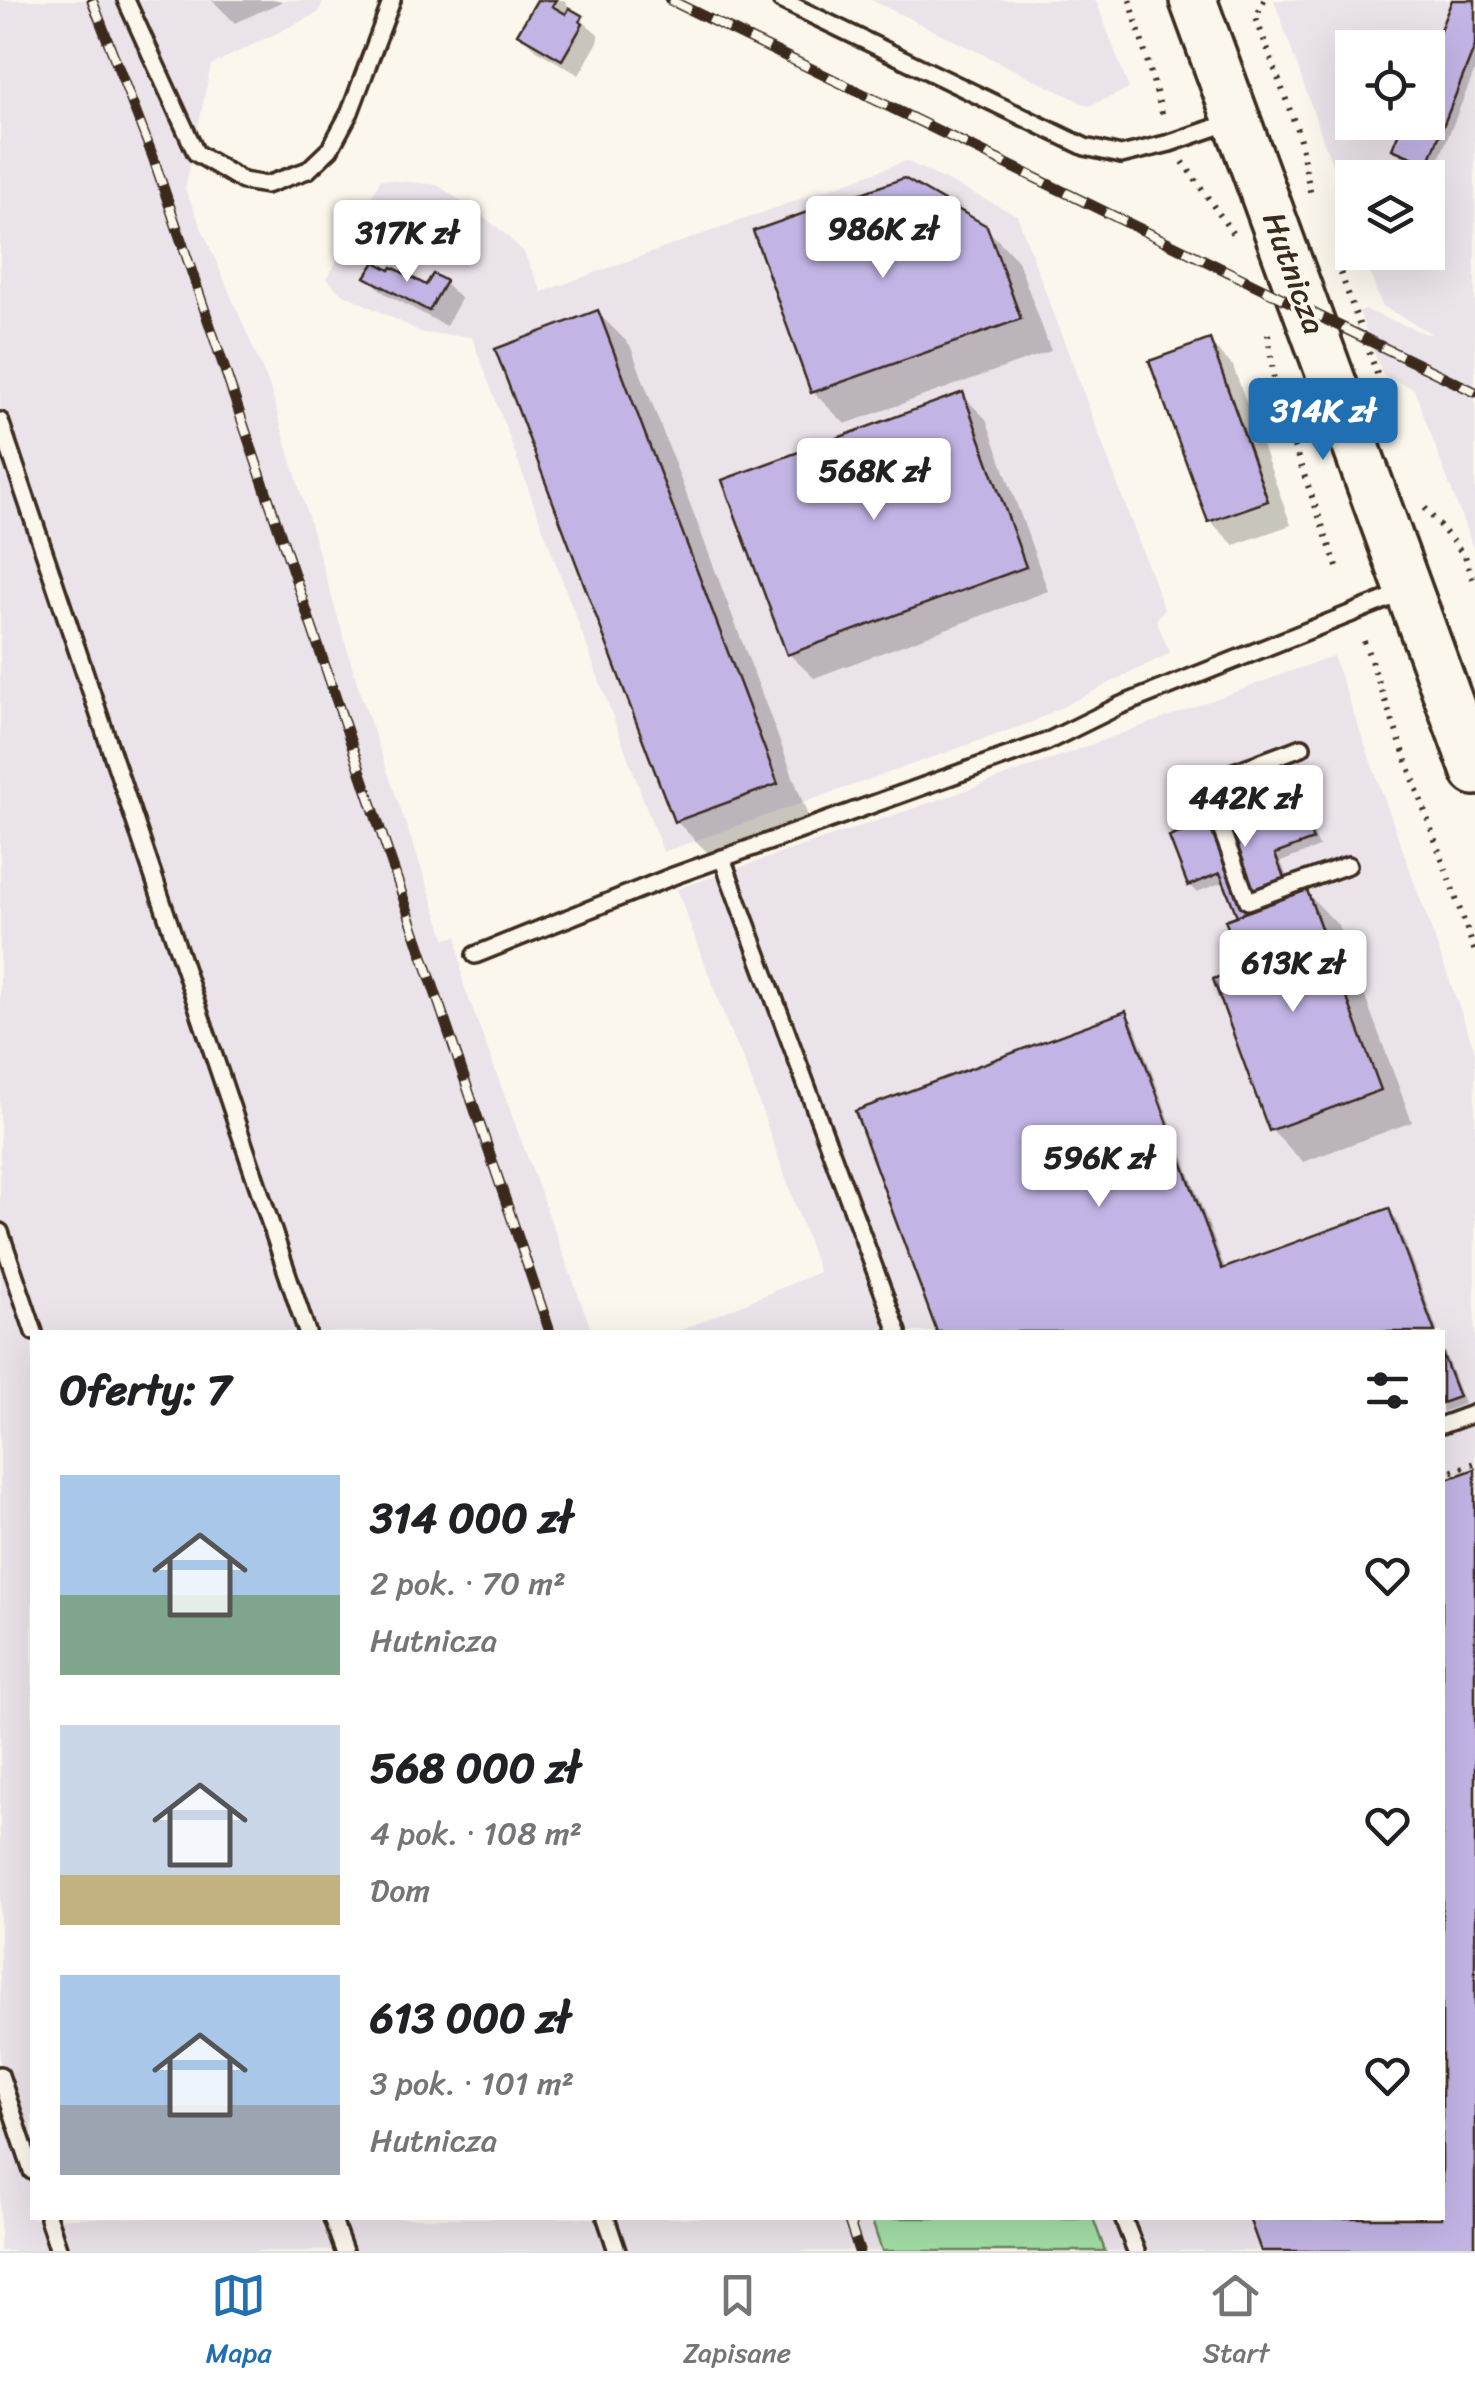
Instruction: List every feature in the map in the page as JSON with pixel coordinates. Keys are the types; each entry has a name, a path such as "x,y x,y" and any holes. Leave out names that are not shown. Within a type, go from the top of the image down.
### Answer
{"main road":[{"name":"Hutnicza","path":"1193,0 1409,591 1455,694 1475,772"}],"lane":[{"path":"126,0 196,153 243,181 266,185 308,170 330,149 350,112 392,0"},
{"path":"781,0 1085,147 1121,155 1170,144 1238,120"},
{"path":"0,421 306,1330"},
{"path":"475,955 722,858 1046,742 1120,706 1409,591"},
{"path":"1302,746 1204,783 1248,901 1348,865"},
{"path":"722,858 897,1330"},
{"path":"0,1232 33,1330"},
{"path":"1445,1424 1475,1413"},
{"path":"0,2075 30,2165"},
{"path":"49,2220 60,2251"},
{"path":"333,2220 344,2251"},
{"path":"607,2220 617,2251"},
{"path":"1124,2220 1136,2251"}],"path":[{"path":"1130,0 1170,144 1243,250"},
{"path":"1264,0 1256,18 1298,134 1314,206"},
{"path":"1334,257 1390,410"},
{"path":"1266,322 1276,396 1337,566"},
{"path":"1420,494 1426,511 1451,535 1465,556 1475,585"},
{"path":"1364,641 1475,952"},
{"path":"1445,1474 1475,1463"}],"shaded area":[{"path":"0,0 324,0 318,13 211,65 185,189 269,385 361,696 446,939 457,936 463,983 591,1330 30,1330 30,2220 872,2220 882,2251 0,2251"},
{"path":"871,0 1096,0 1129,89 1089,106"},
{"path":"1274,0 1475,0 1475,553 1414,389 1383,376 1359,311 1431,333 1382,306 1369,270 1445,270 1445,160 1335,160 1335,174"},
{"path":"906,161 1017,215 1164,609 1156,620 1170,653 1030,723 663,852 472,337 423,333 340,292 327,279 381,179 438,185 497,227 523,251 542,292"},
{"path":"1333,656 1475,1051 1475,2251 1105,2251 1094,2220 1445,2220 1445,1330 682,1330 819,1272 745,1063 677,889 970,789"}],"green space":[{"path":"872,2220 1094,2220 1105,2251 882,2251"}],"building":[{"path":"537,0 556,0 552,6 566,14 569,8 583,16 583,24 562,60 517,34"},
{"path":"1452,0 1475,0 1475,46 1445,121 1445,30 1440,30"},
{"path":"1396,140 1438,140 1430,160 1418,160 1392,149"},
{"path":"904,178 987,226 1021,319 811,393 753,231"},
{"path":"375,262 426,285 433,274 446,281 429,311 365,277"},
{"path":"598,310 778,784 674,822 495,349"},
{"path":"1210,339 1268,501 1208,522 1149,361"},
{"path":"963,392 1026,567 787,655 722,480"},
{"path":"1294,789 1313,840 1275,854 1291,896 1237,916 1220,873 1188,886 1169,837"},
{"path":"1307,890 1381,1090 1269,1131 1213,979 1243,968 1225,920"},
{"path":"1126,1011 1222,1269 1389,1208 1434,1330 936,1330 855,1111"},
{"path":"1445,1361 1459,1397 1445,1402"},
{"path":"1475,1469 1475,2251 1261,2251 1250,2220 1445,2220 1445,1480"}],"railway":[{"path":"92,0 153,157 549,1330"},
{"path":"670,0 1475,392"},
{"path":"849,2220 859,2251"}]}
